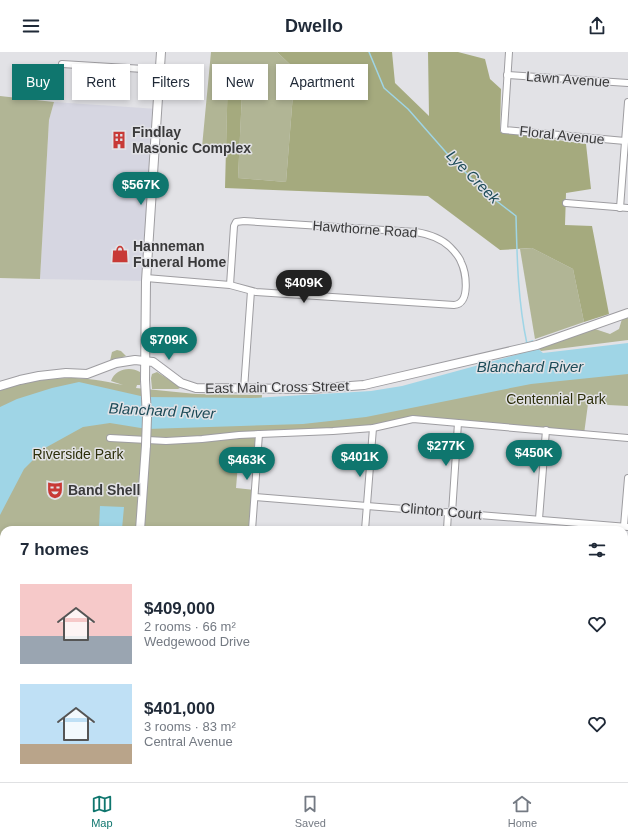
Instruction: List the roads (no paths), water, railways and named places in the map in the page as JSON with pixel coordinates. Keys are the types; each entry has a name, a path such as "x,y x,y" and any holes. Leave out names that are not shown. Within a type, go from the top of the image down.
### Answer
{"main road":[{"path":"160,64 161,52"},
{"path":"140,526 147,417 145,380 146,278 158,100"},
{"name":"East Main Cross Street","path":"0,386 27,378 66,373 87,374 123,362 145,361 153,362 185,385 196,388 310,389 356,386 537,345 628,313"}],"street":[{"name":"Floral Avenue","path":"509,52 504,130 625,141"},
{"path":"64,64 138,69"},
{"name":"Lawn Avenue","path":"508,75 628,84"},
{"path":"620,208 628,102"},
{"path":"566,203 628,208"},
{"name":"Hawthorne Road","path":"230,285 234,226 236,222 244,221 416,232 439,238 456,253 464,269 466,288 465,296 460,304 454,305 251,291"},
{"path":"146,278 230,285 251,291 244,389"},
{"path":"110,438 166,441 259,434 333,431 373,428 413,419 628,438"},
{"path":"448,526 458,423"},
{"path":"365,526 373,428"},
{"path":"539,519 546,430"},
{"path":"252,526 259,434"},
{"path":"626,526 628,478"},
{"name":"Clinton Court","path":"255,497 615,526"}],"water":[{"name":"Blanchard River","path":"533,340 537,348 543,353 628,343 628,374 531,384 366,417 303,424 147,429 110,423 83,427 45,448 24,469 0,515 0,407 17,399 52,388 79,382 145,397 252,398 371,391 402,386 519,354 518,345"},
{"path":"100,506 124,507 122,526 99,526"}],"waterway":[{"name":"Lye Creek","path":"369,52 384,88 408,109 451,158 485,192 516,216 520,296 527,344"}],"place":[{"name":"Findlay Masonic Complex","path":"119,140"},
{"name":"Hanneman Funeral Home","path":"120,254"},
{"name":"Band Shell","path":"55,490"}],"park label":[{"name":"Centennial Park","path":"556,399"},
{"name":"Riverside Park","path":"78,454"}]}
